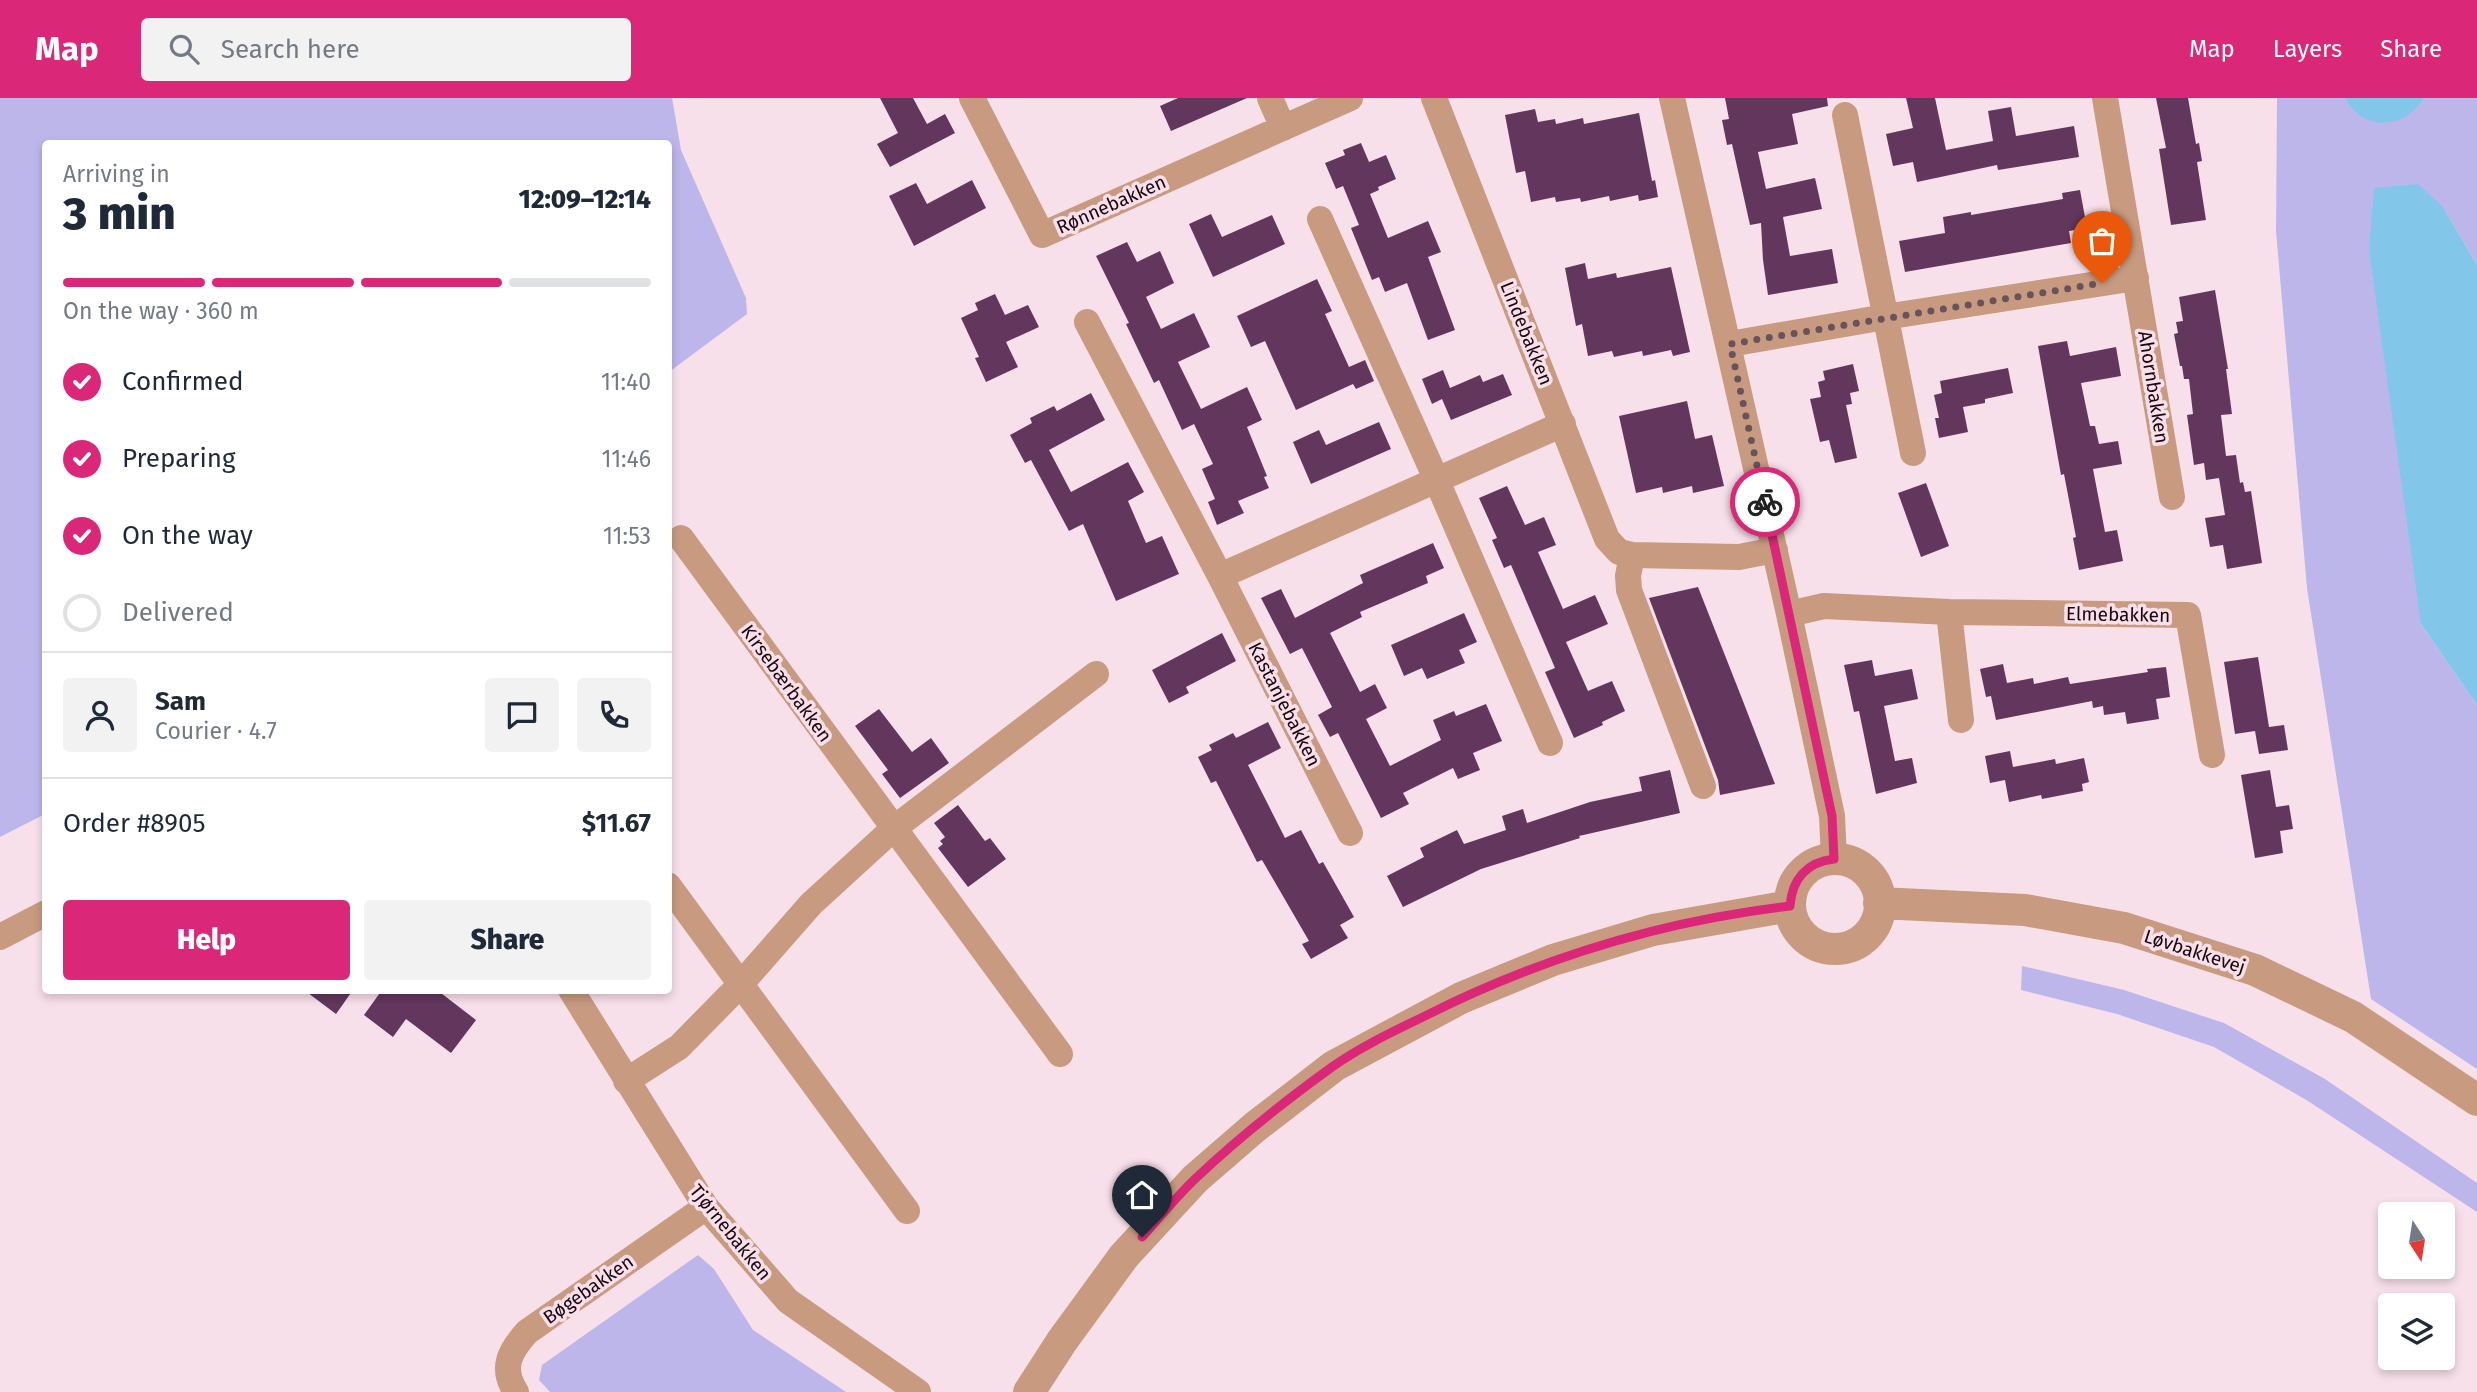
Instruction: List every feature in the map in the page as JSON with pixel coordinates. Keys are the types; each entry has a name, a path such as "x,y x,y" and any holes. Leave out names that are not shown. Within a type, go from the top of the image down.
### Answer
{"street":[{"name":"Rønnebakken","path":"972,98 1042,235 1350,98"},
{"path":"1270,98 1283,128"},
{"name":"Lindebakken","path":"1434,98 1608,539 1619,552 1632,555"},
{"path":"1672,98 1730,344 1789,614 1832,816 1834,859"},
{"name":"Ahornbakken","path":"2105,98 2172,497"},
{"path":"1845,115 1913,453"},
{"path":"1320,219 1550,743"},
{"path":"1730,344 2136,278"},
{"name":"Kastanjebakken","path":"1087,322 1350,833"},
{"path":"1220,576 1563,424"},
{"name":"Kirsebærbakken","path":"681,538 1060,1054"},
{"path":"1703,786 1629,590 1628,576 1632,555 1739,557 1775,550"},
{"name":"Elmebakken","path":"1789,614 1824,606 1949,612 2188,615 2212,755"},
{"path":"1949,612 1961,720"},
{"path":"626,1081 679,1047 740,985 811,904 893,828 1096,674"},
{"path":"1834,859 1844,859 1864,870 1877,890 1879,903 1875,923 1868,933 1849,946 1837,948 1814,944 1805,937 1792,918 1790,906 1794,883 1801,874 1820,861 1834,859"},
{"path":"672,891 907,1211"},
{"name":"Løvbakkevej","path":"1879,903 2025,910 2124,928 2255,970 2353,1017 2477,1100"},
{"path":"1029,1392 1062,1341 1124,1256 1195,1179 1255,1127 1334,1066 1461,998 1553,960 1653,930 1790,906"},
{"path":"0,937 42,915"},
{"name":"Tjørnebakken","path":"573,994 706,1208 788,1301 918,1392"},
{"name":"Bøgebakken","path":"516,1392 508,1376 507,1362 514,1346 527,1332 706,1208"}],"shaded area":[{"path":"0,98 672,98 681,150 746,298 747,314 672,370 672,140 42,140 42,816 0,837"},
{"path":"2277,98 2477,98 2477,265 2443,207 2421,624 2477,705 2477,1069 2371,999 2307,588 2276,231"},
{"path":"2022,966 2124,990 2224,1023 2325,1079 2477,1183 2477,1212 2308,1101 2214,1047 2117,1014 2021,990"},
{"path":"698,1255 714,1269 753,1330 846,1392 550,1392 539,1380 542,1365"}],"water":[{"path":"2345,98 2424,98 2416,109 2406,116 2384,123 2362,117"},
{"path":"2418,184 2443,207 2477,265 2477,705 2421,624 2369,250 2374,188"}],"building":[{"path":"880,98 913,98 927,124 945,114 955,133 890,167 877,144 898,133"},
{"path":"1178,98 1247,98 1171,131 1160,106"},
{"path":"1725,98 1827,98 1828,106 1792,114 1798,144 1758,152 1766,189 1815,178 1822,209 1783,217 1790,256 1832,249 1838,283 1768,295 1761,223 1750,225 1732,144 1727,145 1722,120 1729,119"},
{"path":"1906,98 1935,98 1946,150 1993,141 1988,111 2011,107 2016,136 2074,126 2079,157 1998,170 1997,165 1917,182 1913,162 1893,166 1886,134 1913,128"},
{"path":"2156,98 2188,98 2196,144 2199,143 2202,161 2197,162 2206,220 2171,225 2159,149 2166,148"},
{"path":"1535,109 1538,122 1555,119 1556,124 1583,118 1584,124 1639,113 1652,181 1655,180 1658,197 1639,201 1638,195 1610,201 1609,196 1581,202 1580,198 1556,202 1555,197 1531,202 1525,171 1516,173 1505,115"},
{"path":"1361,143 1369,162 1386,155 1396,179 1370,194 1388,238 1428,221 1441,252 1428,257 1455,330 1428,340 1407,283 1385,292 1379,277 1372,280 1351,228 1359,225 1343,186 1336,189 1325,163 1345,155 1343,150"},
{"path":"972,180 986,208 914,246 889,196 916,183 927,204"},
{"path":"2080,190 2087,228 2069,231 2071,243 1905,272 1899,241 1945,233 1943,217 1971,212 1971,215 2063,199 2062,193"},
{"path":"1211,214 1222,237 1272,215 1285,244 1213,277 1189,224"},
{"path":"1127,242 1137,262 1160,251 1174,283 1146,297 1161,329 1194,313 1210,347 1178,362 1201,409 1247,387 1262,420 1247,427 1267,476 1264,477 1269,488 1238,501 1244,513 1217,525 1208,502 1215,499 1202,469 1213,464 1194,424 1182,430 1159,380 1154,383 1126,324 1129,323 1096,256"},
{"path":"1585,263 1588,279 1616,273 1617,278 1671,267 1690,352 1673,356 1671,350 1643,356 1642,351 1614,357 1612,351 1588,356 1582,324 1576,326 1565,268"},
{"path":"1317,279 1332,311 1325,314 1349,367 1365,360 1374,381 1356,389 1353,384 1296,410 1265,341 1251,347 1237,316"},
{"path":"2215,290 2228,369 2232,414 2221,415 2226,456 2236,455 2240,483 2243,482 2245,492 2251,491 2262,563 2227,569 2223,545 2210,547 2205,518 2225,515 2219,478 2206,480 2204,463 2194,465 2187,415 2193,414 2189,379 2184,379 2174,334 2178,333 2176,322 2183,321 2179,297"},
{"path":"995,294 1005,315 1028,305 1039,327 1006,342 1018,367 986,382 975,358 979,357 961,318 978,310 975,303"},
{"path":"2067,341 2070,356 2116,347 2121,376 2081,383 2090,426 2095,426 2099,444 2118,441 2122,464 2093,469 2105,532 2117,530 2123,561 2079,570 2073,538 2076,537 2064,474 2061,475 2038,346"},
{"path":"1853,364 1859,391 1850,393 1852,404 1846,405 1857,458 1835,463 1829,440 1820,442 1810,399 1821,397 1818,382 1825,380 1823,371"},
{"path":"2008,368 2013,393 1963,407 1968,432 1939,438 1935,418 1939,418 1934,395 1942,393 1940,381"},
{"path":"1443,370 1450,388 1480,375 1483,382 1503,374 1512,395 1451,420 1442,399 1432,404 1422,379"},
{"path":"1091,393 1105,420 1049,450 1071,492 1128,462 1144,492 1128,501 1146,543 1162,536 1179,574 1116,601 1083,524 1069,531 1031,460 1025,463 1010,435 1032,423 1030,418 1054,406 1057,411"},
{"path":"1687,401 1695,439 1712,435 1724,486 1693,493 1692,486 1663,493 1662,487 1636,493 1619,416"},
{"path":"1379,422 1391,449 1311,484 1293,442 1319,430 1326,445"},
{"path":"1926,483 1949,546 1921,557 1898,493"},
{"path":"1507,486 1525,525 1544,517 1556,545 1538,552 1563,609 1595,595 1608,624 1566,642 1588,691 1612,681 1625,711 1574,738 1545,672 1555,668 1511,565 1504,568 1492,540 1497,538 1479,498"},
{"path":"1433,543 1444,568 1426,576 1428,583 1360,612 1362,617 1330,633 1360,692 1375,684 1387,708 1366,719 1390,766 1441,740 1433,720 1454,711 1456,716 1486,704 1502,741 1473,753 1480,770 1458,779 1453,768 1403,793 1409,804 1381,818 1338,733 1330,737 1318,715 1332,707 1302,648 1290,654 1261,598 1281,589 1295,618 1363,583 1360,575"},
{"path":"1698,587 1775,784 1720,795 1718,780 1649,598"},
{"path":"1464,613 1477,642 1459,650 1465,663 1427,679 1422,668 1404,676 1391,645"},
{"path":"1222,633 1236,661 1186,687 1189,693 1169,703 1152,670"},
{"path":"2258,657 2269,727 2284,725 2288,750 2259,754 2255,731 2235,734 2224,662"},
{"path":"1872,660 1875,676 1912,669 1918,699 1884,706 1895,761 1912,758 1917,783 1876,794 1859,711 1854,712 1844,665"},
{"path":"2003,664 2007,683 2033,678 2034,684 2068,677 2070,684 2166,667 2170,697 2156,699 2159,719 2127,724 2125,712 2104,715 2103,706 2093,708 2092,701 1996,720 1991,696 1986,697 1980,669"},
{"path":"879,709 912,752 931,738 949,763 900,798 882,774 888,770 855,726"},
{"path":"1268,722 1281,748 1248,765 1285,838 1301,830 1319,864 1323,862 1354,917 1340,925 1348,938 1311,959 1302,944 1309,941 1262,860 1257,862 1216,781 1211,783 1198,757 1212,750 1209,745 1233,733 1236,738"},
{"path":"2010,751 2013,767 2055,759 2056,764 2084,758 2089,782 2082,784 2083,791 2042,799 2041,795 2009,802 2005,780 1990,783 1985,756"},
{"path":"1670,770 1680,813 1579,836 1580,838 1481,869 1403,907 1387,876 1424,857 1420,848 1457,830 1464,844 1506,830 1502,816 1523,809 1527,823 1590,802 1642,791 1639,777"},
{"path":"2270,770 2276,807 2289,805 2293,829 2280,831 2283,853 2255,858 2241,775"},
{"path":"958,805 985,841 990,838 1006,859 968,887 938,848 945,837 934,823"},
{"path":"309,994 350,994 336,1014"},
{"path":"379,994 442,994 476,1020 451,1053 406,1019 393,1037 364,1015"}],"way so far":[{"path":"1765,502 1730,344 2102,283"}],"route":[{"path":"1142,1237 1195,1179 1255,1127 1334,1066 1409,1024 1498,981 1604,943 1653,930 1790,906 1790,894 1801,874 1820,861 1834,859 1832,816 1765,502"}]}
